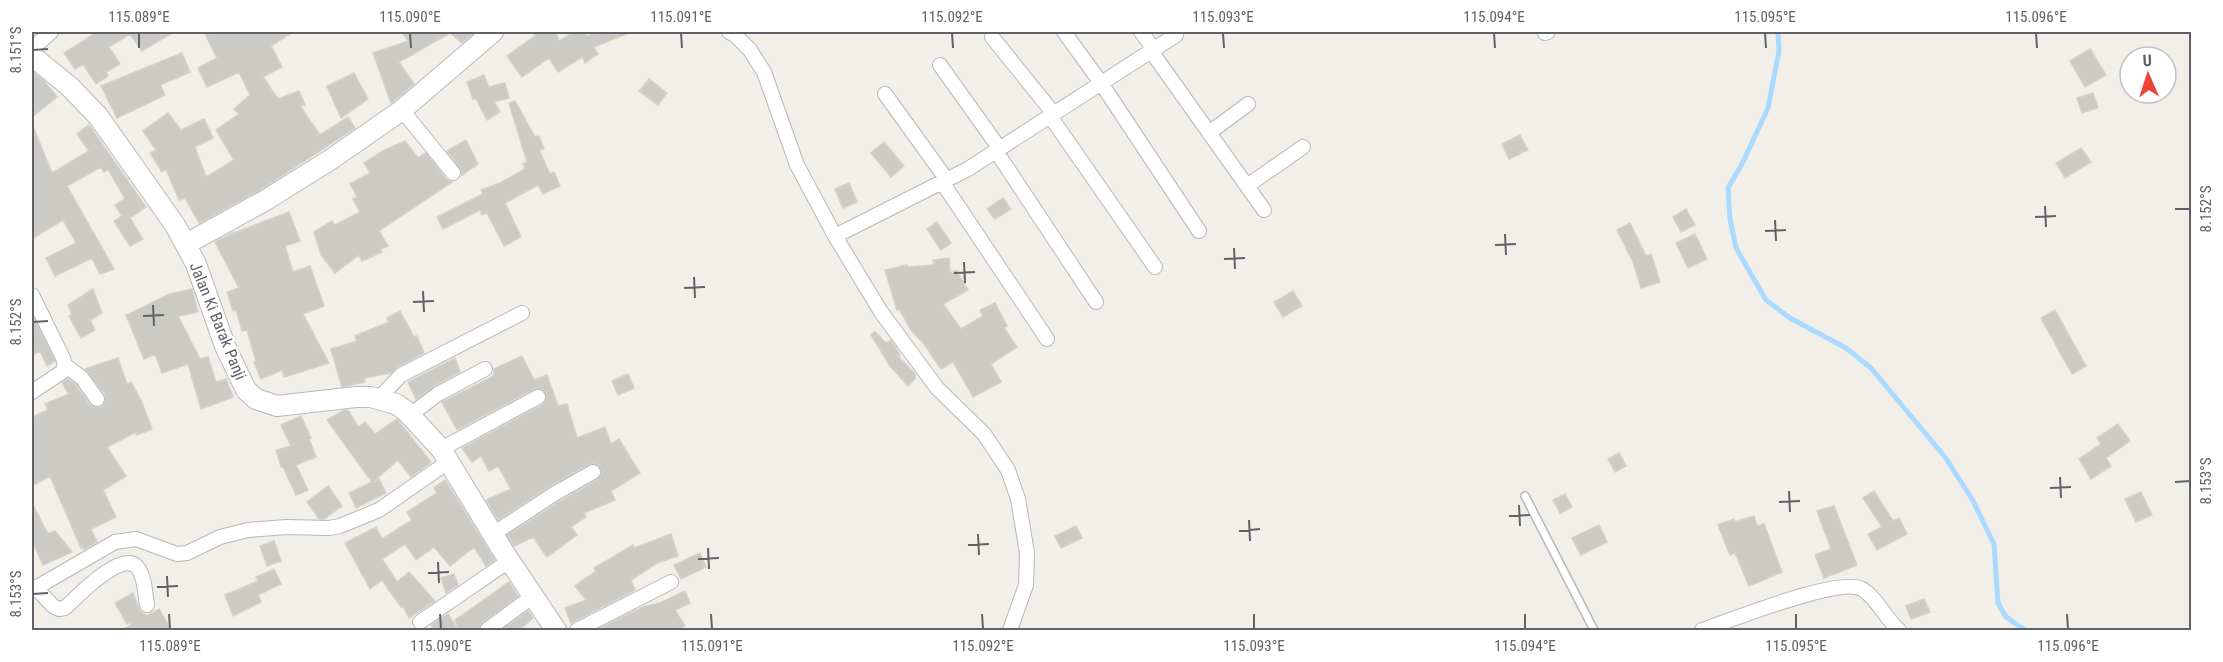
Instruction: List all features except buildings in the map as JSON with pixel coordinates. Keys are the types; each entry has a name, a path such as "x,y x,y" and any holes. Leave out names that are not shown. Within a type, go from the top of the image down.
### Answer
{"street":[{"path":"32,55 51,32"},
{"path":"186,243 266,200 330,160 402,110 494,32"},
{"path":"729,32 750,50 764,72 797,165 835,236 907,349 937,388 993,445 1014,483 1025,535 1027,570 1026,585 1010,630"},
{"path":"1064,32 1101,83 1199,231"},
{"path":"1141,32 1264,210"},
{"path":"835,236 945,181 998,150 1176,35"},
{"path":"992,37 1052,115 1155,267"},
{"name":"Jalan Ki Barak Panji","path":"32,55 69,86 98,116 175,225 186,243 237,374 246,390 256,399 277,406 356,397 378,399 396,404 410,415 445,456 509,561 556,630"},
{"path":"940,65 1096,302"},
{"path":"885,94 945,181 1047,339"},
{"path":"1209,132 1248,104"},
{"path":"402,110 453,173"},
{"path":"1247,186 1303,147"},
{"path":"32,295 65,365 82,378 98,399"},
{"path":"378,399 401,375 522,313"},
{"path":"32,392 62,372 65,365"},
{"path":"410,415 438,394 485,369"},
{"path":"147,605 142,579 133,564 124,563 111,569 65,608 59,609 53,606 33,589 115,542 136,539 177,554 195,550 220,537 249,530 340,526 379,510 445,456 538,397"},
{"path":"493,534 554,494 593,472"},
{"path":"420,622 509,561"},
{"path":"577,630 671,582"},
{"path":"1702,630 1823,589 1853,585 1869,594 1899,630"},
{"path":"487,630 532,596"}],"lane":[{"path":"1525,496 1593,630"}],"waterway":[{"path":"1778,32 1779,51 1768,108 1728,188 1730,219 1736,248 1766,300 1790,318 1846,348 1871,368 1945,457 1972,499 1994,544 1998,603 2006,617 2025,630"}]}
